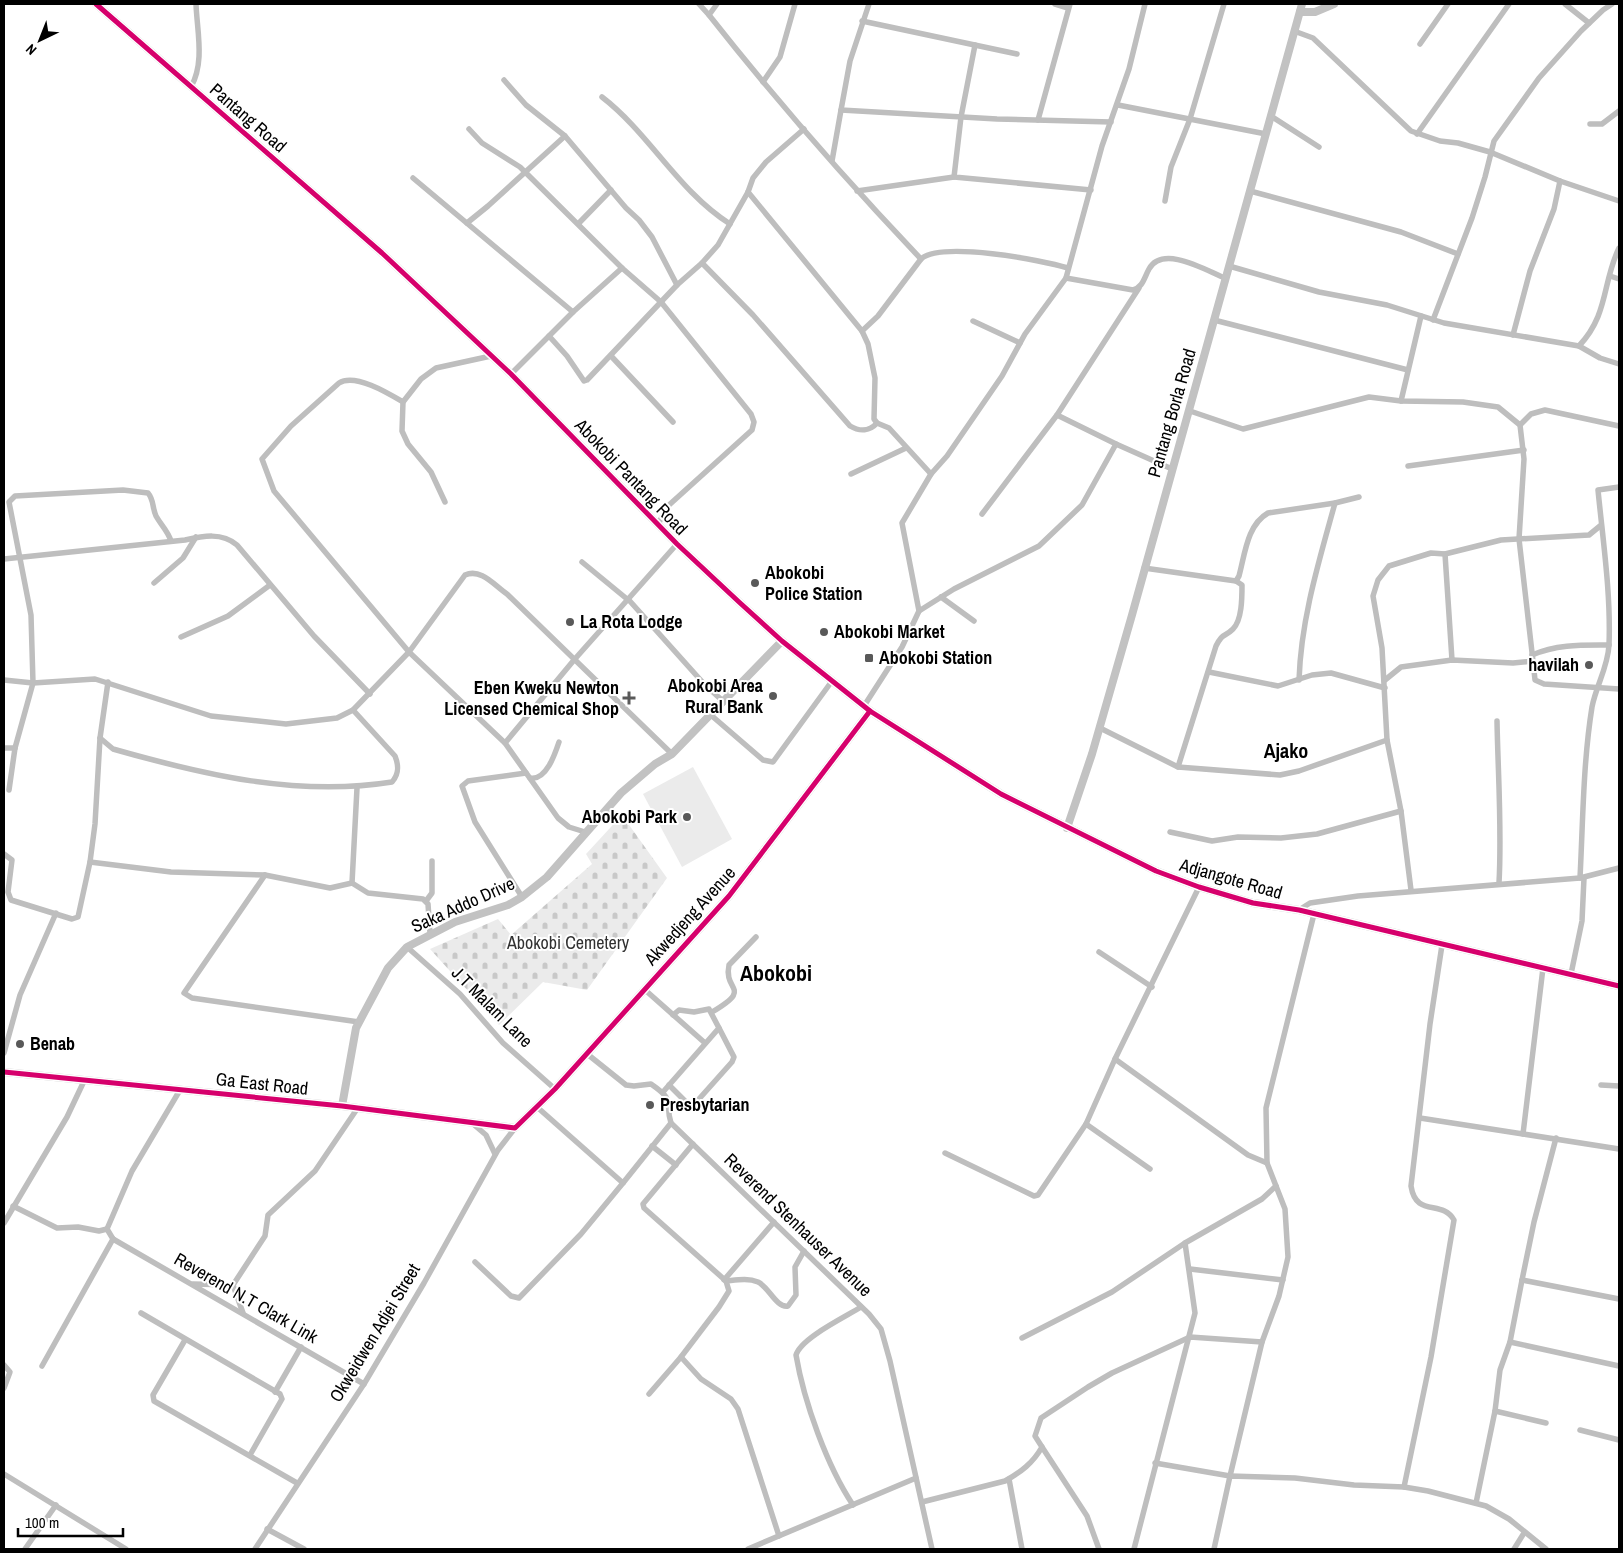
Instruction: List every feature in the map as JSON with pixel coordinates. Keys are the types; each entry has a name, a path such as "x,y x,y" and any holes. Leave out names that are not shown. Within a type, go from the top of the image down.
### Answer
{"street":[{"name":"Pantang Road","path":"96,4 382,253"},
{"path":"191,87 196,79 199,60 196,4"},
{"path":"699,4 857,191 921,259"},
{"path":"709,15 717,4"},
{"path":"763,82 780,57 795,4"},
{"path":"832,161 850,61 869,4"},
{"path":"1038,120 1069,6 1055,4"},
{"path":"919,611 902,523 931,474 946,456 1002,376 1020,344 1066,278 1102,146 1118,105 1145,4"},
{"path":"1165,202 1171,167 1190,119 1224,4"},
{"name":"Pantang Borla Road","path":"1067,828 1100,728 1302,4"},
{"path":"1300,12 1315,12 1334,4"},
{"path":"1420,44 1448,4"},
{"path":"1417,134 1509,4"},
{"path":"1565,4 1589,23"},
{"path":"1433,320 1485,177 1494,141 1533,86 1589,23 1613,4 1619,5"},
{"path":"862,21 1017,54"},
{"path":"1294,31 1313,38 1411,131 1490,152 1560,181 1619,201"},
{"path":"954,176 961,117 975,45"},
{"path":"504,80 526,105 564,136 639,220 652,237 677,285"},
{"path":"602,97 632,124 698,200 710,211 730,224"},
{"path":"1118,105 1266,134"},
{"path":"841,110 961,117 1111,122"},
{"path":"1590,124 1602,124 1619,111"},
{"path":"1271,116 1319,147"},
{"path":"469,129 482,143 517,164 579,223 622,268 661,302 751,414 754,422 752,430 670,505 658,524"},
{"path":"549,336 567,356 584,381 612,357 677,285 702,263 718,245 748,192 753,178 766,162 804,129"},
{"path":"466,223 525,173 564,136"},
{"path":"857,191 954,176 1091,190"},
{"path":"413,178 573,312"},
{"path":"1513,334 1530,271 1554,209 1560,181"},
{"path":"579,223 611,190"},
{"path":"1250,191 1392,230 1458,254"},
{"path":"748,192 862,331 868,344 874,371 874,413 877,423"},
{"path":"1579,346 1588,337 1601,313 1619,248"},
{"path":"862,331 878,316 921,259 932,252 1033,258 1068,268"},
{"name":"Abokobi Pantang Road","path":"382,253 511,374 677,544 782,641 867,709"},
{"path":"982,514 1057,415 1139,288 1150,266 1163,258 1178,259 1225,278"},
{"path":"702,263 753,314 850,426 859,430 869,429 877,423"},
{"path":"1229,266 1319,292 1387,305 1433,320 1579,346 1600,358 1619,364"},
{"path":"511,374 573,312 622,268"},
{"path":"1610,276 1619,279"},
{"path":"1066,278 1133,290 1139,288"},
{"path":"1401,401 1421,316"},
{"path":"1214,320 1408,370"},
{"path":"973,321 1020,344"},
{"path":"445,502 431,472 408,444 402,431 403,402 421,379 436,368 491,356"},
{"path":"612,357 673,422"},
{"path":"403,402 383,390 352,379 344,379 291,426 262,459 274,491 409,652 505,743 558,818 568,827 585,832"},
{"path":"1190,411 1243,429 1369,397 1401,401 1463,402 1498,407 1513,416 1520,425 1524,450 1519,539 1534,676 1539,682 1619,689"},
{"path":"1520,425 1531,414 1545,410 1619,426"},
{"path":"1057,415 1172,469"},
{"path":"877,423 889,428 931,474"},
{"path":"867,709 902,647 919,611 941,597 1039,546 1082,505 1116,444"},
{"path":"852,474 906,448"},
{"path":"1408,466 1524,450"},
{"path":"1570,974 1582,921 1586,764 1593,706 1597,688 1606,666 1609,645 1606,565 1600,526 1598,490 1619,486"},
{"path":"9,790 15,748 33,683 31,615 8,506 9,502 15,496 123,490 148,493 153,499 155,514 168,532 171,541"},
{"path":"1236,581 1252,528 1262,516 1268,513 1334,503 1359,496"},
{"path":"1299,680 1300,657 1308,602 1334,503"},
{"path":"1411,890 1401,811 1387,740 1382,648 1373,596 1378,580 1389,566 1403,560 1431,553 1445,554 1501,540 1589,535 1600,526"},
{"path":"4,559 196,537 224,537 231,540 314,636 370,694"},
{"path":"154,583 183,558 196,537"},
{"path":"505,743 574,660 677,544"},
{"path":"1445,554 1452,660"},
{"path":"582,562 628,599 705,685 724,702"},
{"path":"1144,568 1236,581 1242,586 1237,624 1231,631 1222,635 1216,646 1178,768"},
{"path":"4,680 33,683 88,678 108,682 211,716 286,724 337,718 353,710 370,694 409,652 465,575 473,572 479,573 507,594 672,754"},
{"path":"181,637 228,616 270,585"},
{"path":"941,597 974,621"},
{"name":"Saka Addo Drive","path":"342,1106 356,1028 388,968 407,947 430,933 455,922 508,905 522,897 547,877 585,832 628,787 655,764 672,754 712,716 782,641"},
{"path":"1385,680 1401,667 1452,660 1513,663 1533,658 1545,649 1572,645 1609,645"},
{"path":"1209,672 1278,686 1312,674 1331,673 1385,688"},
{"path":"712,716 763,760 773,762 832,681"},
{"path":"4,854 12,860 8,896 11,900 72,919 78,917 81,912 95,824 100,738 108,682"},
{"name":"Adjangote Road","path":"867,709 1001,794 1156,871 1199,887 1253,903 1299,910 1619,986"},
{"name":"Akwedjeng Avenue","path":"515,1128 555,1088 742,880 867,709"},
{"path":"100,738 113,748 221,777 286,786 357,788 392,782 397,776 398,764 395,756 353,710"},
{"path":"1497,721 1498,797 1502,835 1499,883"},
{"path":"1100,728 1178,768 1280,775 1300,771 1387,740"},
{"path":"522,897 475,822 462,786 468,781 528,776 538,777 550,765 559,742"},
{"path":"4,748 15,748"},
{"path":"352,883 357,788"},
{"path":"1170,832 1212,841 1238,837 1281,838 1318,834 1401,811"},
{"path":"426,901 432,893 432,861"},
{"path":"90,862 171,872 265,875 330,888 352,883 368,893 389,897 423,899 428,904 430,933"},
{"path":"1299,910 1310,903 1411,890 1582,878 1619,868"},
{"path":"265,875 184,993 192,998 359,1022"},
{"path":"945,1153 1034,1196 1041,1191 1086,1124 1115,1059 1152,987 1199,887"},
{"path":"4,1053 20,995 56,914"},
{"path":"1214,1549 1262,1342 1283,1280 1288,1257 1285,1209 1267,1163 1266,1108 1314,914"},
{"path":"712,1012 733,998 735,991 728,971 729,965 756,937"},
{"path":"1404,1487 1454,1220 1446,1212 1420,1205 1412,1196 1412,1173 1430,1024 1442,945"},
{"name":"J.T Malam Lane","path":"407,947 460,994 503,1042 555,1088"},
{"path":"1099,952 1152,987"},
{"path":"1523,1134 1543,968"},
{"path":"644,989 705,1043"},
{"path":"669,1085 685,1101 695,1102 732,1062 734,1057 712,1012 706,1008 694,1012 684,1009 674,1015"},
{"path":"663,1092 719,1028"},
{"path":"475,1262 511,1296 519,1298 580,1234 672,1123 669,1101 663,1092 651,1084 626,1085 586,1053"},
{"path":"1115,1059 1248,1155 1267,1163"},
{"name":"Ga East Road","path":"4,1072 342,1106 515,1128"},
{"path":"4,1223 59,1130 85,1080"},
{"path":"1601,1085 1619,1086"},
{"path":"107,1229 132,1171 180,1090"},
{"path":"537,1107 623,1183"},
{"path":"233,1285 265,1236 268,1215 315,1171 357,1109"},
{"path":"1420,1118 1619,1149"},
{"path":"472,1123 486,1135 496,1154"},
{"name":"Reverend Stenhauser Avenue","path":"672,1123 861,1307 881,1329 897,1388 932,1549"},
{"path":"1086,1124 1150,1169"},
{"name":"Okweidwen Adjei Street","path":"254,1549 364,1384 429,1275 496,1154 515,1128"},
{"path":"1476,1503 1495,1411 1500,1370 1510,1342 1534,1222 1556,1138"},
{"path":"649,1394 681,1357 729,1291 725,1281 644,1208 643,1204 693,1144"},
{"path":"652,1146 676,1165"},
{"path":"1022,1338 1112,1292 1185,1242 1262,1199 1276,1186"},
{"path":"13,1206 57,1228 78,1227 99,1231 107,1229"},
{"path":"725,1281 774,1222"},
{"path":"42,1366 113,1239 107,1229"},
{"name":"Reverend N.T Clark Link","path":"113,1239 364,1384"},
{"path":"1134,1549 1195,1313 1185,1242"},
{"path":"725,1281 740,1279 759,1282 783,1306 788,1306 796,1295 795,1267 804,1251"},
{"path":"1190,1269 1283,1280"},
{"path":"1522,1280 1619,1299"},
{"path":"191,1284 233,1285"},
{"path":"233,1285 243,1313"},
{"path":"853,1505 842,1488 821,1439 796,1355 798,1348 807,1341 861,1307"},
{"path":"141,1313 280,1394 282,1399 250,1455"},
{"path":"1099,1549 1087,1516 1035,1436 1042,1418 1112,1373 1190,1336 1262,1342"},
{"path":"185,1340 152,1398 297,1484"},
{"path":"1510,1342 1619,1366"},
{"path":"276,1392 301,1347"},
{"path":"681,1357 701,1379 731,1399 738,1409 778,1536"},
{"path":"4,1365 10,1372 4,1388"},
{"path":"1495,1411 1546,1423"},
{"path":"1580,1430 1619,1440"},
{"path":"922,1502 1009,1479 1027,1466 1042,1447"},
{"path":"1155,1463 1230,1476 1295,1478 1354,1485 1404,1487 1476,1503 1509,1519 1546,1549"},
{"path":"4,1482 6,1475 126,1549"},
{"path":"748,1549 916,1478"},
{"path":"1009,1479 1022,1549"},
{"path":"24,1549 56,1505"},
{"path":"267,1529 304,1549"},
{"path":"1514,1549 1524,1533"}],"green space":[{"name":"Abokobi Park","path":"693,767 732,839 682,867 643,794"},
{"name":"Abokobi Cemetery","path":"622,815 667,878 587,990 543,982 499,1025 430,949 498,919 511,935 592,864 586,854"}],"cycle path":[{"path":"96,4 382,253 511,374 677,544 782,641 870,711 1001,794 1156,871 1199,887 1253,903 1299,910 1619,986"},
{"path":"4,1072 342,1106 515,1128 555,1089 729,896 870,711"}],"place":[{"name":"Abokobi Police Station","path":"755,583"},
{"name":"La Rota Lodge","path":"570,622"},
{"name":"Abokobi Market","path":"824,632"},
{"name":"Abokobi Station","path":"869,658"},
{"name":"havilah","path":"1589,665"},
{"name":"Abokobi Area Rural Bank","path":"773,696"},
{"name":"Eben Kweku Newton Licensed Chemical Shop","path":"629,698"},
{"name":"Abokobi Park","path":"687,817"},
{"name":"Benab","path":"20,1044"},
{"name":"Presbytarian","path":"650,1105"}],"district":[{"name":"Ajako","path":"1286,751"},
{"name":"Abokobi","path":"776,973"}]}
